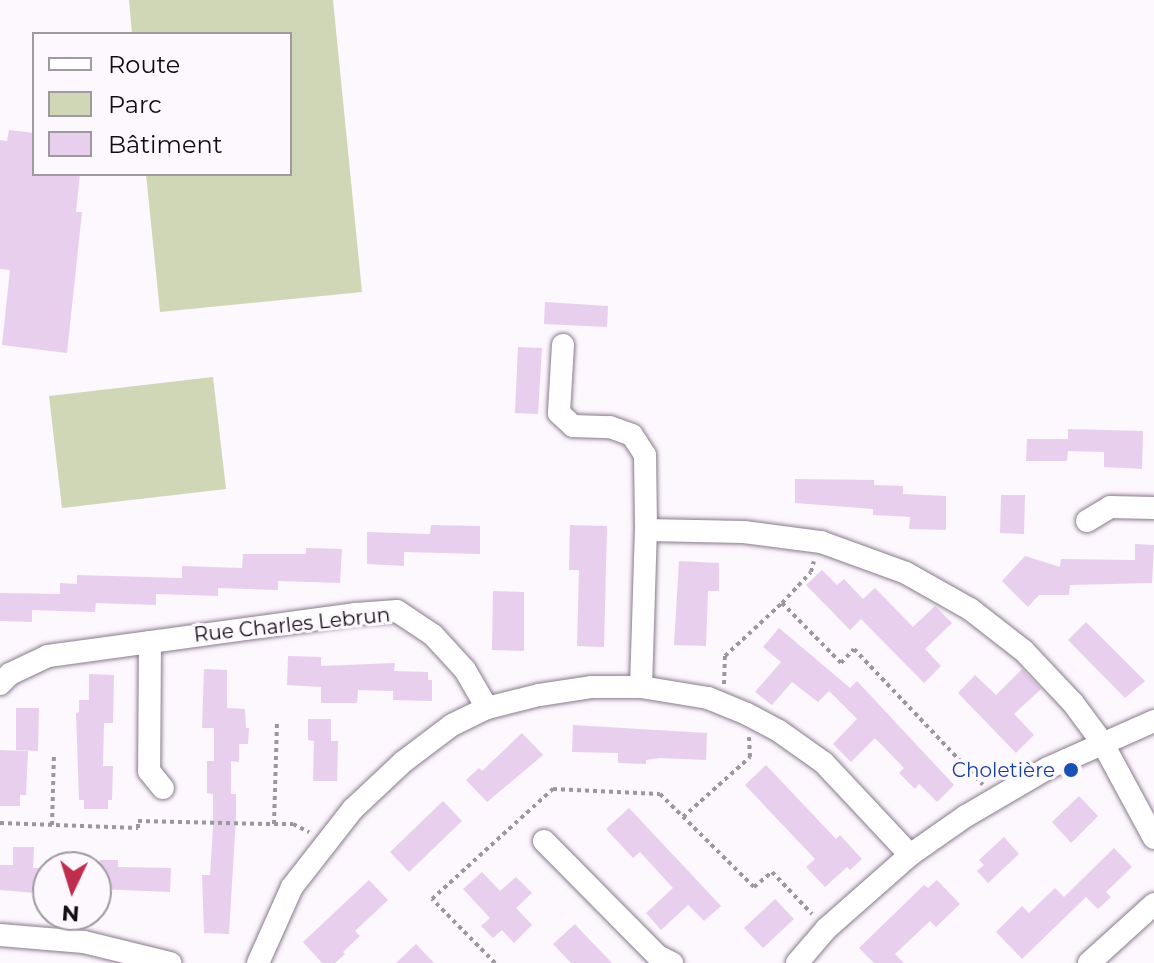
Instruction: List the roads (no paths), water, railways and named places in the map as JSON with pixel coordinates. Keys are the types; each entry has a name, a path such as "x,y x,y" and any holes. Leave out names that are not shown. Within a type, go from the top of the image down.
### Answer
{"street":[{"path":"563,345 559,413 573,426 610,427 632,435 645,455 641,687"},
{"path":"1087,521 1110,507 1154,508"},
{"path":"646,530 744,532 821,542 906,573 970,609 1024,651 1102,742 1154,838"},
{"name":"Rue Charles Lebrun","path":"0,684 10,674 48,656 397,611 433,635 465,670 487,708"},
{"path":"150,642 149,771 163,788"},
{"path":"258,963 292,887 325,840 403,762 452,725 487,708 539,695 592,687 641,687 708,698 723,704 758,720 824,763 910,855"},
{"path":"797,963 826,929 910,855 996,798 1102,742 1154,721"},
{"path":"544,841 658,956 672,963"},
{"path":"1089,963 1154,904"},
{"path":"0,935 84,942 170,963"}],"place":[{"name":"Choletière","path":"1071,770"}]}
